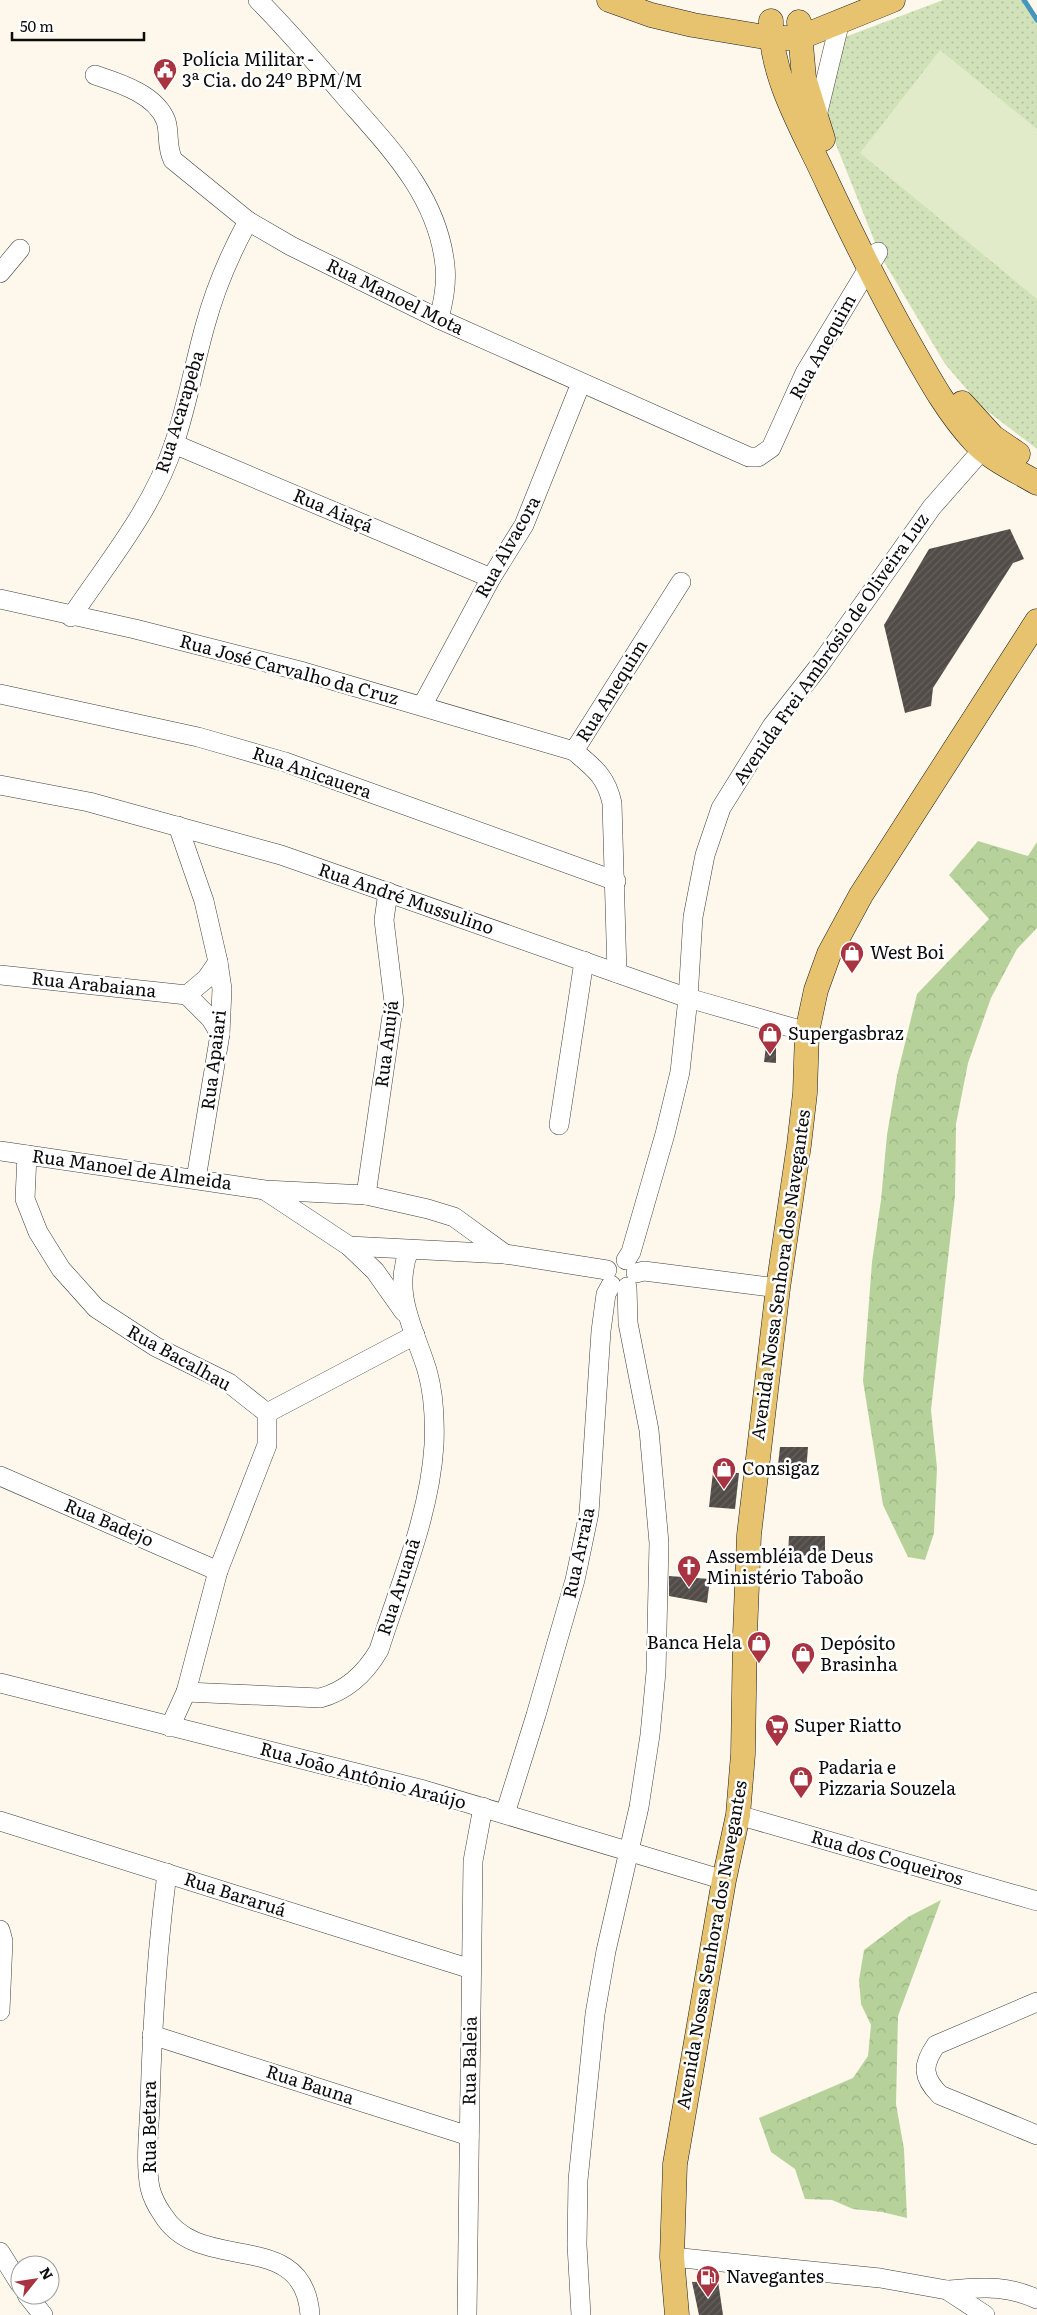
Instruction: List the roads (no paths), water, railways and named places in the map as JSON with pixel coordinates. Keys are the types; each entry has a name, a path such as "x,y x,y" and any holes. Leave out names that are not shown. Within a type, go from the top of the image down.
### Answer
{"main road":[{"path":"609,0 651,15 692,26 799,30 836,22 892,0"},
{"path":"634,0 771,29"},
{"path":"771,29 778,70 791,105 873,260 946,380 988,443 1037,483"},
{"path":"799,30 804,78 816,121 873,260"},
{"path":"988,443 1037,465"},
{"name":"Avenida Nossa Senhora dos Navegantes","path":"677,2315 672,2257 675,2164 724,1880 738,1815 743,1754 749,1535 778,1288 800,1145 805,1092 807,1032 816,990 829,954 860,895 1037,621"}],"street":[{"path":"258,0 281,23 401,160 422,192 438,232 446,268 445,291 440,319"},
{"path":"816,121 836,22"},
{"name":"Rua Manoel Mota","path":"95,75 135,89 156,107 166,122 167,143 173,160 248,221 291,246 440,319 749,457"},
{"name":"Rua Acarapeba","path":"71,616 141,515 158,484 174,444 205,324 229,257 248,221"},
{"path":"0,273 20,249"},
{"name":"Rua Anequim","path":"749,457 758,457 771,448 805,373 873,260"},
{"name":"Rua Alvacora","path":"422,706 491,578 528,517 582,383"},
{"name":"Avenida Frei Ambrósio de Oliveira Luz","path":"581,2315 577,2245 579,2171 596,2014 606,1951 639,1807 656,1672 658,1543 649,1430 628,1323 621,1275 631,1252 665,1134 680,1072 688,998 693,917 705,855 721,808 772,726 819,666 932,507 988,443"},
{"name":"Rua Aiaçá","path":"174,444 491,578"},
{"name":"Rua Anequim","path":"617,973 616,881 612,803 608,788 600,773 574,751 680,582"},
{"name":"Rua José Carvalho da Cruz","path":"0,599 135,629 304,672 574,751"},
{"name":"Rua Anicauera","path":"0,694 198,737 285,762 616,881"},
{"name":"Rua André Mussulino","path":"0,784 89,802 281,855 688,998 807,1032"},
{"name":"Rua Apaiari","path":"178,826 204,901 222,989 220,1034 196,1179"},
{"name":"Rua Anujá","path":"366,1195 394,1002 384,920 388,892"},
{"path":"559,1126 584,961"},
{"path":"218,962 207,978 187,995 211,1019 220,1034"},
{"name":"Rua Arabaiana","path":"0,975 187,995"},
{"name":"Rua Manoel de Almeida","path":"0,1151 265,1190 366,1195 454,1217 505,1254"},
{"name":"Rua Bacalhau","path":"27,1155 25,1199 38,1232 61,1269 96,1308 156,1347 229,1383 268,1413"},
{"name":"Rua Manoel de Almeida","path":"265,1190 349,1246 505,1254 621,1275 644,1271 778,1288"},
{"name":"Rua Aruanã","path":"349,1246 375,1271 408,1318"},
{"name":"Rua Aruanã","path":"186,1692 320,1698 336,1694 368,1668 379,1650 428,1496 434,1445 433,1402 427,1371 408,1318 401,1278 409,1250"},
{"name":"Rua Arraia","path":"505,1814 575,1580 587,1522 601,1331 606,1294 621,1275"},
{"path":"170,1727 186,1692 218,1571 267,1445 268,1413 415,1335"},
{"name":"Rua Badejo","path":"0,1476 218,1571"},
{"name":"Rua João Antônio Araújo","path":"0,1683 424,1790 724,1880"},
{"name":"Rua Baleia","path":"467,2315 473,1861 483,1807"},
{"name":"Rua dos Coqueiros","path":"738,1815 1037,1901"},
{"name":"Rua Bararuá","path":"0,1821 471,1969"},
{"name":"Rua Betara","path":"166,1873 159,1931 152,2035 150,2188 163,2216 185,2238 210,2247 277,2262 294,2271 306,2290 310,2315"},
{"path":"0,1930 3,1941 0,2011"},
{"path":"1037,2002 936,2045 927,2059 926,2072 930,2085 940,2095 1037,2135"},
{"name":"Rua Bauna","path":"152,2035 469,2136"},
{"path":"0,2252 10,2268"},
{"path":"672,2257 880,2278 947,2290 998,2287 1020,2292 1037,2299"},
{"path":"947,2290 985,2315"}],"waterway":[{"path":"1024,0 1037,20"}],"place":[{"name":"Polícia Militar - 3ª Cia. do 24º BPM/M","path":"165,91"},
{"name":"West Boi","path":"852,974"},
{"name":"Supergasbraz","path":"770,1055"},
{"name":"Consigaz","path":"724,1490"},
{"name":"Assembléia de Deus Ministério Taboão","path":"689,1588"},
{"name":"Banca Hela","path":"759,1664"},
{"name":"Depósito Brasinha","path":"803,1675"},
{"name":"Super Riatto","path":"777,1747"},
{"name":"Padaria e Pizzaria Souzela","path":"801,1799"},
{"name":"Navegantes","path":"708,2298"}]}
